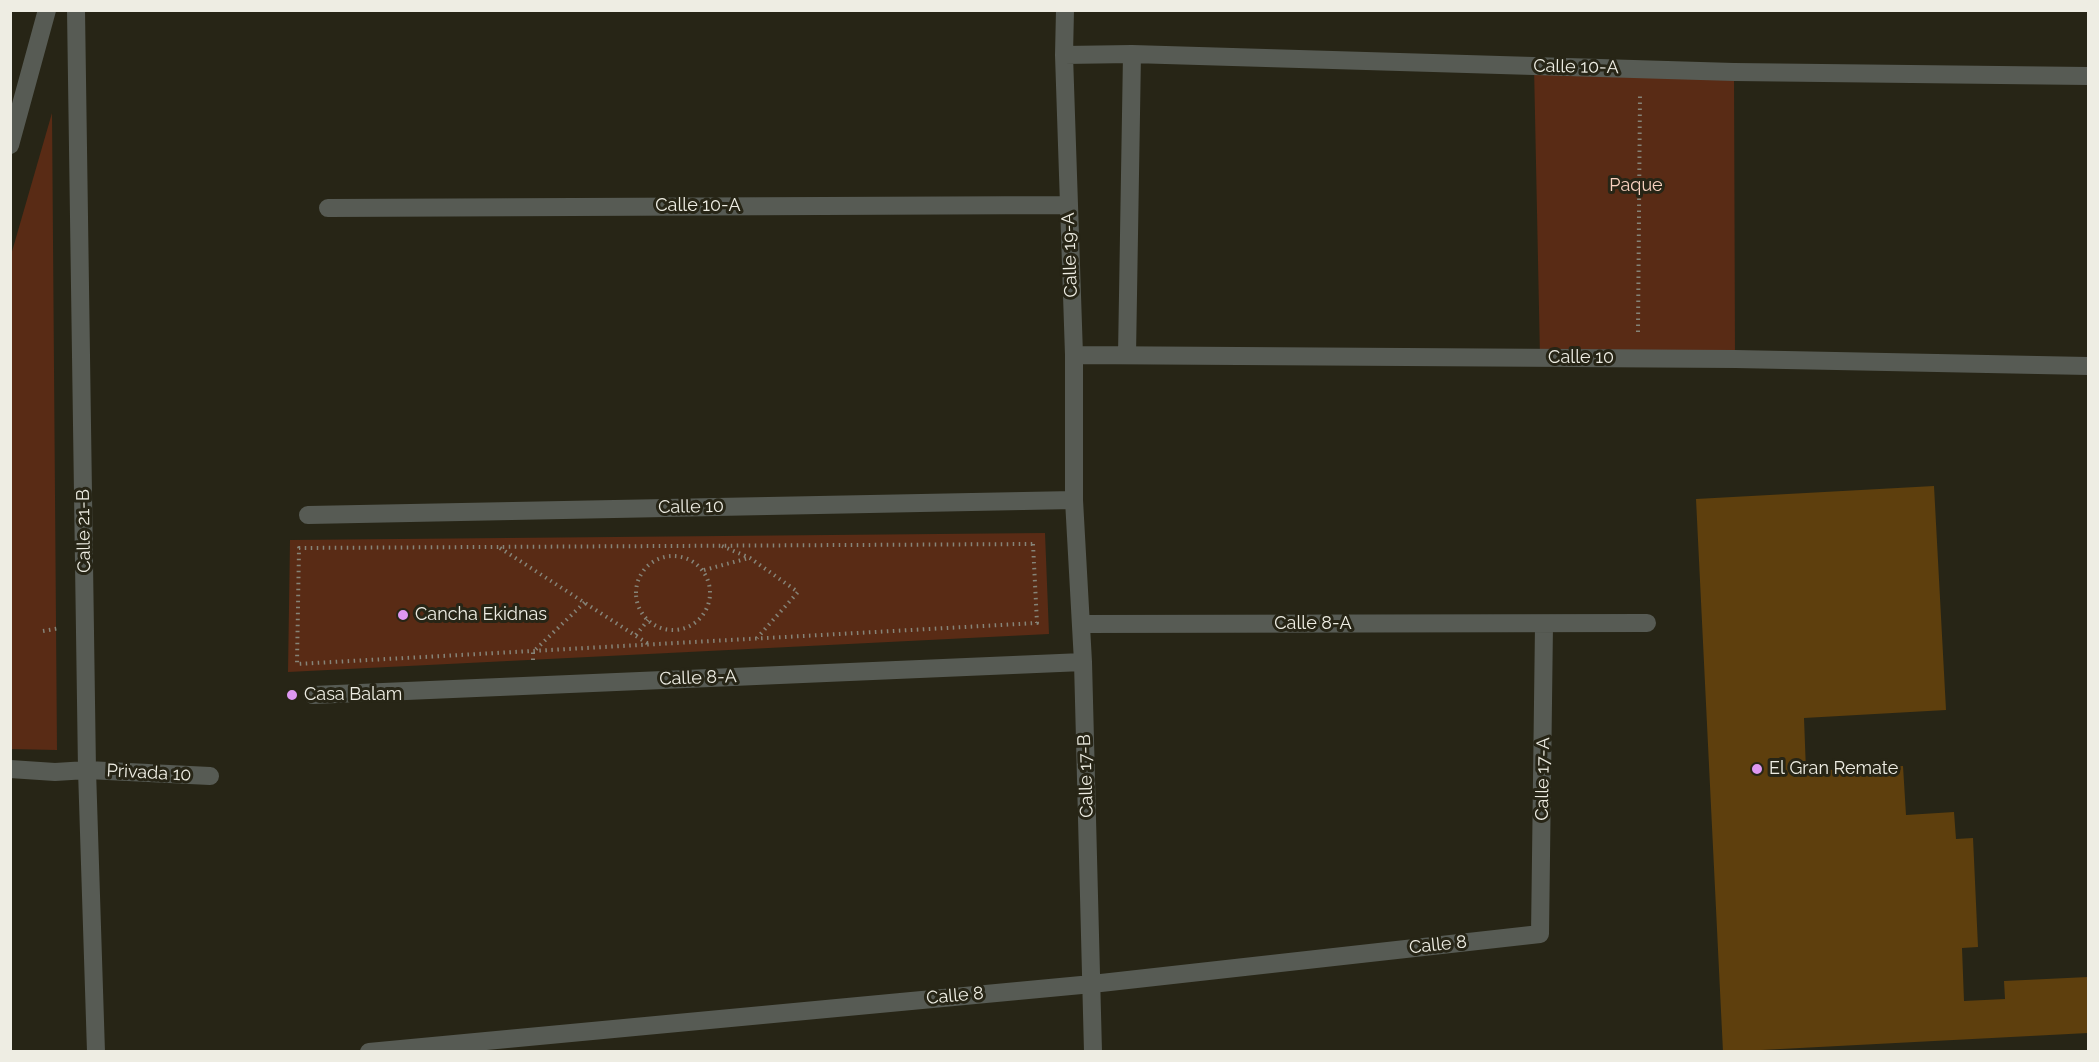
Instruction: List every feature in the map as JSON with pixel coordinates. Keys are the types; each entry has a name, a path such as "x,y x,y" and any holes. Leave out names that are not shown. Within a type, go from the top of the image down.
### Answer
{"street":[{"path":"10,145 47,10"},
{"name":"Calle 21-B","path":"76,10 87,770 96,1052"},
{"name":"Calle 19-A","path":"1065,10 1064,55 1074,355 1074,500"},
{"path":"1127,355 1132,54"},
{"name":"Calle 10-A","path":"1064,55 1132,54 1734,72 2088,76"},
{"name":"Calle 10-A","path":"328,208 1068,205"},
{"name":"Calle 10","path":"1074,355 1638,358 2088,366"},
{"name":"Calle 10","path":"308,515 1074,500"},
{"name":"Calle 17-B","path":"1074,500 1083,662 1093,1052"},
{"name":"Calle 8-A","path":"1081,624 1544,625 1647,623"},
{"name":"Calle 17-A","path":"1540,934 1544,625"},
{"name":"Calle 8-A","path":"314,695 1083,662"},
{"path":"10,769 55,772 87,770"},
{"name":"Privada 10","path":"87,770 210,776"},
{"name":"Calle 8","path":"369,1052 1092,984 1540,934"}],"path":[{"path":"1638,358 1640,69"},
{"path":"1033,544 1037,623 297,664 298,548 720,545 1033,544"},
{"path":"720,545 750,558 798,592 757,639"},
{"path":"499,547 651,645"},
{"path":"671,555 684,557 704,570 711,593 709,606 694,624 682,629 670,630 658,627 640,610 636,598 641,574 659,558 671,555"},
{"path":"704,570 750,558"},
{"path":"533,652 585,602"},
{"path":"636,635 648,620"}],"green space":[{"name":"Paque","path":"1534,66 1734,72 1735,359 1540,358"},
{"path":"52,113 57,750 10,749 11,255"},
{"path":"1045,533 1049,634 288,672 290,540"}],"building":[{"name":"El Gran Remate","path":"1934,486 1946,710 1804,718 1806,771 1903,766 1906,815 1954,812 1956,839 1973,838 1978,947 1962,948 1964,1001 2005,999 2004,981 2088,977 2088,1033 1723,1052 1696,499"}],"place":[{"name":"Cancha Ekidnas","path":"403,615"},
{"name":"Casa Balam","path":"292,695"},
{"name":"El Gran Remate","path":"1757,769"}]}
